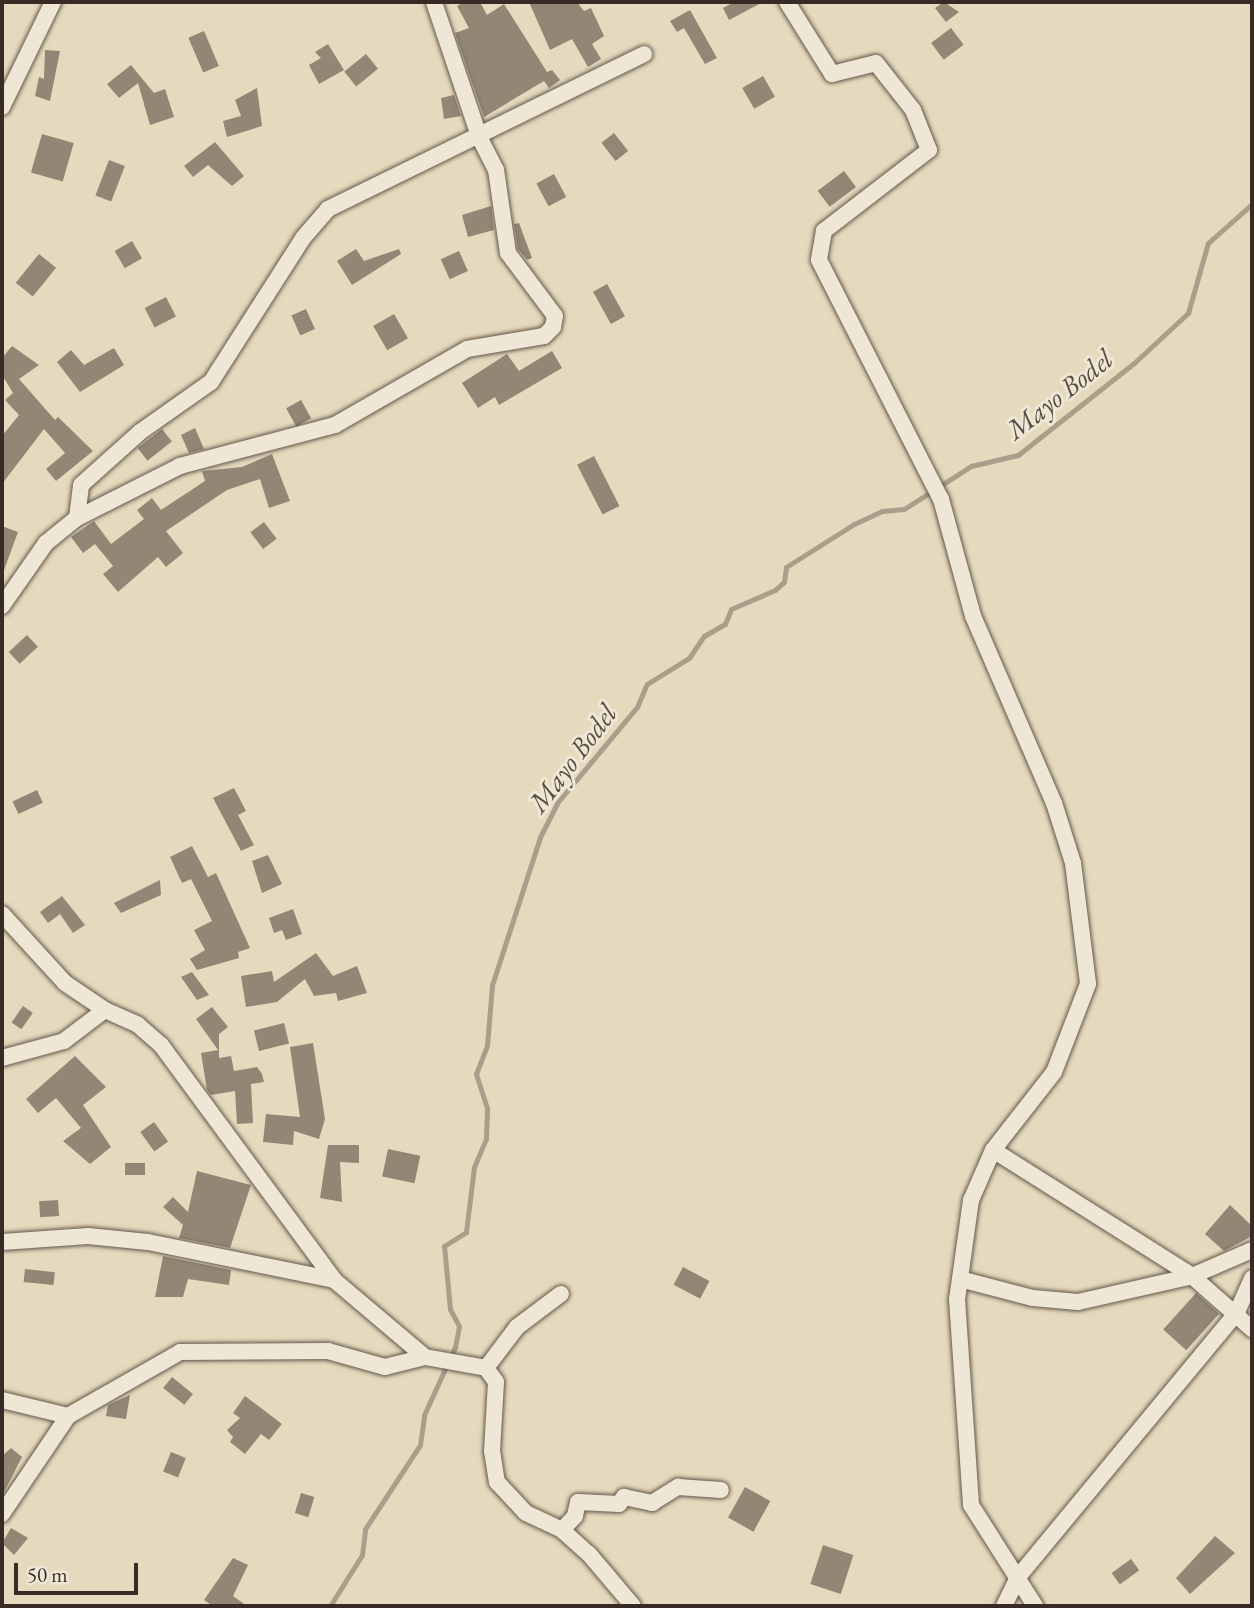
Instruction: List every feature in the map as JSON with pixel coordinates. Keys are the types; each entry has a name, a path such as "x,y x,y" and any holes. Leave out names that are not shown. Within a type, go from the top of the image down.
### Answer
{"street":[{"path":"2,107 53,2"},
{"path":"2,606 46,543 77,517 180,466 335,425 467,349 544,336 554,327 555,316 508,253 496,170 479,136 434,2"},
{"path":"787,2 832,74 876,63 914,110 929,150 824,231 819,260 941,499 973,616 1054,803 1073,863 1088,984 1054,1072 993,1150 971,1200 960,1279 971,1505 1035,1606"},
{"path":"77,517 81,485 140,432 211,382 303,237 328,209 644,54"},
{"path":"2,914 65,983 105,1010 138,1025 160,1045 334,1280 425,1357"},
{"path":"2,1058 64,1041 105,1010"},
{"path":"993,1150 1192,1276 1237,1312 1252,1329"},
{"path":"2,1242 88,1236 136,1241 334,1280"},
{"path":"960,1279 1078,1302 1192,1276 1252,1250"},
{"path":"1003,1606 1018,1577 1237,1312 1252,1278"},
{"path":"486,1368 517,1327 561,1294"},
{"path":"2,1514 68,1416 180,1352 328,1351 385,1367 425,1357 486,1368 496,1382 492,1451 497,1482 526,1513 562,1530 633,1606"},
{"path":"2,1400 68,1416"},
{"path":"562,1530 575,1516 578,1502 620,1504 624,1497 652,1503 678,1487 721,1490"}],"building":[{"path":"464,2 480,2 487,15 504,4 547,72 552,70 560,80 549,88 544,81 484,117 455,33 469,28 457,6"},
{"path":"529,2 577,2 584,11 591,8 604,36 592,44 601,59 588,67 572,39 550,50"},
{"path":"734,2 763,2 729,20 723,8"},
{"path":"944,2 959,12 946,22 935,8"},
{"path":"690,10 717,58 705,64 684,28 677,32 670,21"},
{"path":"951,28 964,45 944,60 931,43"},
{"path":"204,31 219,66 203,73 188,38"},
{"path":"328,44 344,70 319,84 309,65 321,58 315,52"},
{"path":"45,50 60,51 50,101 35,96 39,77 44,79"},
{"path":"366,54 378,69 356,86 344,72"},
{"path":"131,65 154,93 165,89 174,117 150,125 138,83 119,98 107,84"},
{"path":"763,76 775,97 754,109 742,88"},
{"path":"257,88 262,126 227,137 223,121 241,116 235,100"},
{"path":"454,95 461,116 444,119 441,98"},
{"path":"614,133 628,151 616,161 601,143"},
{"path":"42,134 74,143 63,182 31,172"},
{"path":"215,142 244,176 232,186 208,165 193,177 184,166"},
{"path":"109,160 125,166 111,202 95,195"},
{"path":"844,171 856,187 830,207 818,191"},
{"path":"554,174 566,197 549,206 536,183"},
{"path":"491,206 494,230 468,237 462,215"},
{"path":"519,223 532,258 527,260 518,249 514,224"},
{"path":"132,241 142,258 125,268 115,251"},
{"path":"356,249 364,261 399,249 401,254 352,285 337,261"},
{"path":"459,251 468,271 450,279 441,259"},
{"path":"39,254 56,268 33,297 16,283"},
{"path":"607,284 625,316 611,324 593,292"},
{"path":"166,297 176,317 155,327 145,308"},
{"path":"306,309 315,329 300,336 291,316"},
{"path":"394,314 408,338 387,350 373,326"},
{"path":"12,346 39,365 19,379 55,420 58,417 93,451 56,481 46,469 65,453 44,429 2,484 2,436 19,415 5,400 13,393 2,375 2,358"},
{"path":"114,348 124,365 80,392 57,362 71,350 84,365"},
{"path":"552,351 562,368 499,405 495,397 478,408 462,383 507,354 519,371"},
{"path":"301,400 311,418 296,427 286,408"},
{"path":"195,428 204,449 189,453 181,435"},
{"path":"162,429 172,442 147,461 138,448"},
{"path":"272,454 290,501 269,508 260,479 227,490 166,531 183,553 166,567 158,557 118,592 103,574 113,566 95,544 83,553 71,537 94,521 111,544 144,519 137,510 152,498 161,510 205,481 202,471 242,467"},
{"path":"594,456 619,506 602,515 577,465"},
{"path":"264,522 277,539 263,549 250,532"},
{"path":"2,526 18,532 3,573 2,573"},
{"path":"27,635 38,647 20,664 9,652"},
{"path":"234,788 246,811 238,815 254,845 241,851 213,798"},
{"path":"37,790 43,803 18,814 13,801"},
{"path":"192,846 208,877 216,873 250,948 238,952 239,958 197,970 190,959 205,950 194,930 212,921 191,879 182,883 170,857"},
{"path":"268,855 282,884 262,893 252,861"},
{"path":"160,880 161,895 121,913 114,903"},
{"path":"62,896 85,925 73,933 60,914 48,923 40,912"},
{"path":"293,909 302,934 286,940 282,930 274,933 269,918"},
{"path":"316,953 333,976 357,966 367,993 338,1001 336,993 314,996 305,979 277,1002 246,1007 241,976 272,971 274,982"},
{"path":"192,972 209,995 197,1000 181,977"},
{"path":"23,1006 33,1013 21,1029 12,1022"},
{"path":"212,1007 228,1027 219,1034 219,1058 231,1056 234,1071 257,1067 262,1074 264,1082 251,1084 253,1123 237,1124 235,1091 211,1095 207,1090 201,1053 218,1050 196,1019"},
{"path":"284,1023 289,1043 259,1051 254,1030"},
{"path":"313,1043 325,1119 319,1139 294,1131 293,1145 263,1142 266,1114 300,1117 290,1047"},
{"path":"75,1056 106,1087 83,1105 111,1147 90,1164 63,1141 81,1128 56,1098 38,1113 26,1099"},
{"path":"154,1122 168,1141 154,1151 140,1132"},
{"path":"328,1145 359,1145 359,1163 340,1162 342,1202 320,1198"},
{"path":"388,1149 420,1156 414,1183 382,1176"},
{"path":"125,1163 145,1163 145,1175 125,1175"},
{"path":"197,1171 251,1185 230,1248 179,1238 183,1225 163,1207 173,1197 188,1212"},
{"path":"58,1200 59,1216 40,1217 39,1201"},
{"path":"1230,1205 1252,1226 1252,1236 1224,1251 1205,1234"},
{"path":"163,1256 231,1270 229,1285 188,1279 183,1297 155,1297"},
{"path":"683,1267 709,1281 700,1299 674,1285"},
{"path":"25,1269 55,1272 53,1285 24,1282"},
{"path":"1196,1293 1219,1314 1186,1350 1163,1329"},
{"path":"172,1377 193,1394 184,1405 163,1388"},
{"path":"130,1395 126,1419 106,1416 108,1405"},
{"path":"245,1396 282,1424 269,1440 261,1434 245,1454 230,1442 233,1437 227,1430 240,1418 233,1413"},
{"path":"11,1448 22,1457 2,1496 2,1456"},
{"path":"171,1452 186,1458 178,1477 163,1471"},
{"path":"745,1487 770,1501 753,1532 728,1518"},
{"path":"301,1493 314,1497 308,1517 295,1513"},
{"path":"11,1528 28,1538 14,1555 2,1543"},
{"path":"1215,1536 1235,1553 1190,1594 1176,1578"},
{"path":"823,1545 853,1555 841,1594 810,1584"},
{"path":"233,1558 248,1565 233,1596 247,1606 213,1606 204,1600"},
{"path":"1131,1559 1139,1570 1120,1584 1112,1573"}],"waterway":[{"name":"Mayo Bodel","path":"330,1606 362,1555 365,1529 420,1445 424,1415 455,1347 459,1326 450,1309 444,1246 466,1232 474,1167 486,1139 487,1108 476,1074 487,1045 492,985 540,837 557,803 637,707 647,684 689,658 704,636 725,624 731,609 775,590 784,582 786,567 854,524 882,511 904,509 971,466 1018,455 1134,363 1188,313 1208,243 1252,204"}]}
